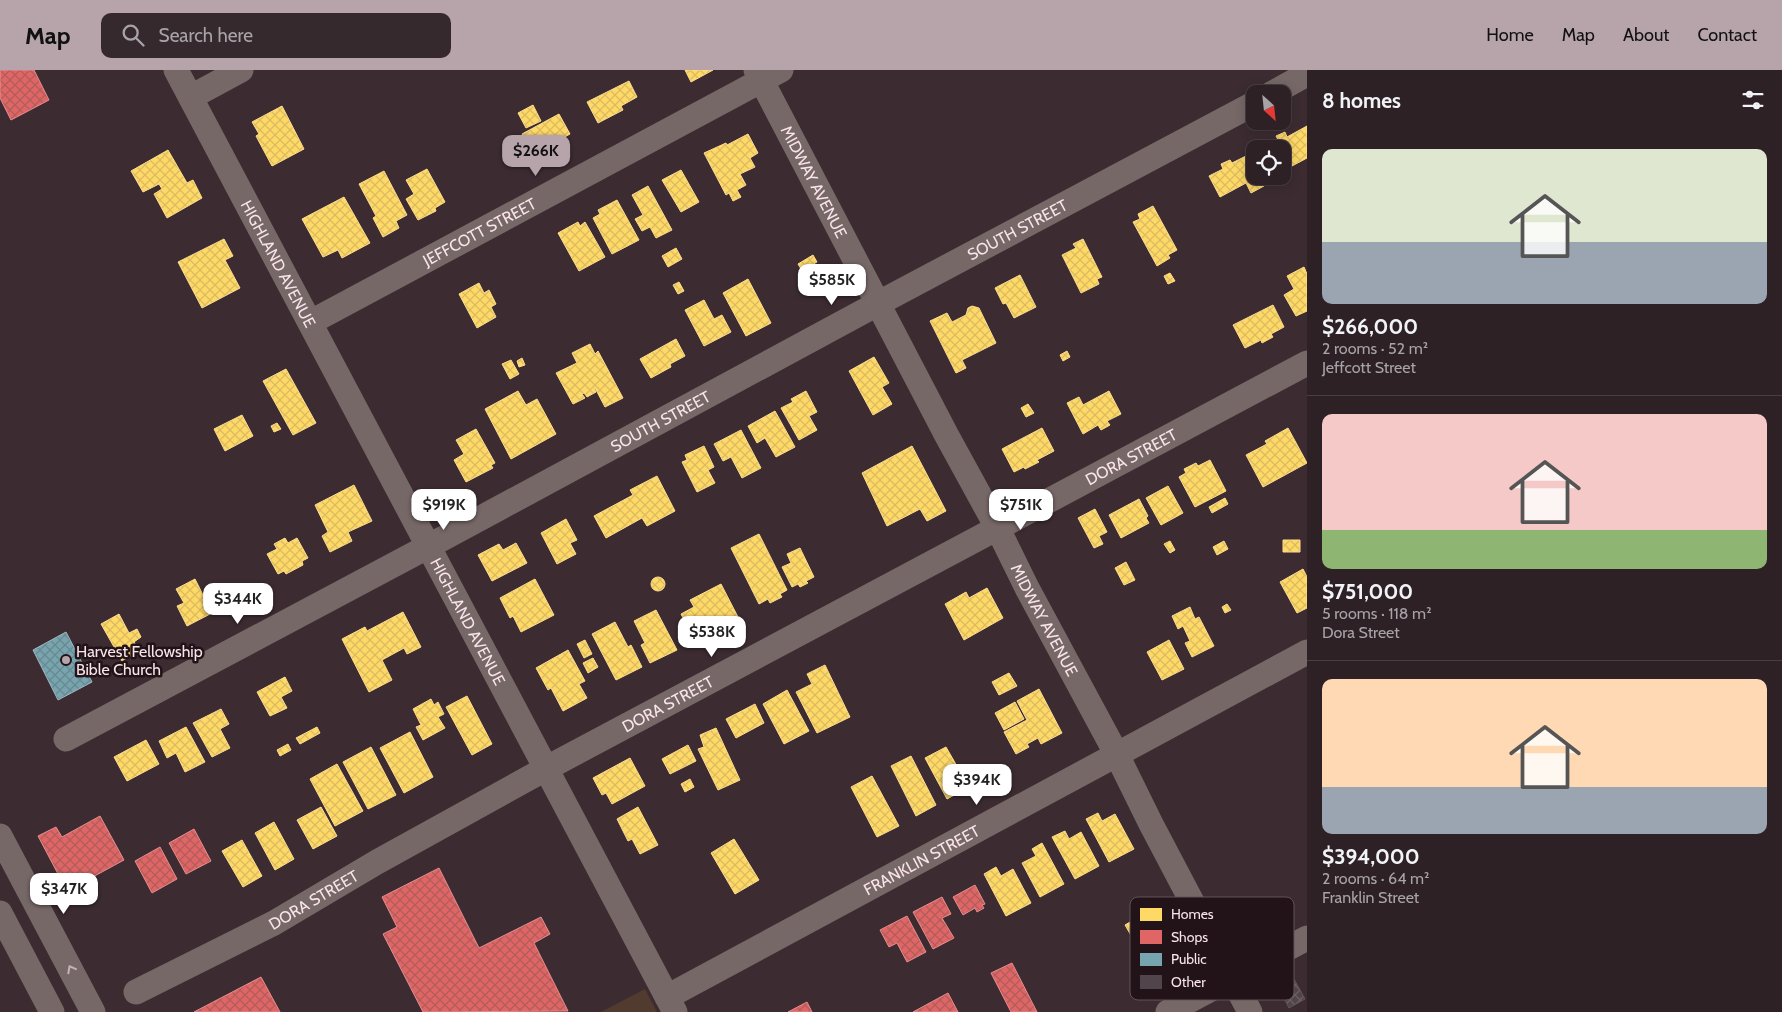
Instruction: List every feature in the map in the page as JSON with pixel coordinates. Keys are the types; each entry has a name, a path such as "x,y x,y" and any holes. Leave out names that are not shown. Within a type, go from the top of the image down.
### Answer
{"street":[{"name":"HIGHLAND AVENUE","path":"176,70 671,1004"},
{"path":"191,98 242,70"},
{"name":"MIDWAY AVENUE","path":"766,74 947,436 1117,755 1189,897"},
{"name":"JEFFCOTT STREET","path":"311,322 766,74"},
{"path":"1287,85 1307,74"},
{"name":"SOUTH STREET","path":"66,739 429,546 879,302 1246,108"},
{"name":"DORA STREET","path":"136,992 274,923 378,862 547,768 1307,363"},
{"name":"FRANKLIN STREET","path":"671,1004 1117,755 1307,652"},
{"path":"0,836 94,1012"},
{"path":"0,913 52,1012"},
{"path":"1294,945 1307,938"},
{"path":"1168,1012 1191,1000"},
{"name":"MIDWAY AVENUE","path":"1244,1000 1250,1012"}],"shaded area":[{"path":"645,989 657,1012 601,1012"}],"building: Homes":[{"path":"685,70 713,70 691,82"},
{"path":"629,81 637,97 621,106 623,110 598,123 587,102"},
{"path":"533,105 541,121 526,128 518,113"},
{"path":"282,106 304,149 272,166 256,136 259,134 252,122"},
{"path":"559,114 570,134 534,156 522,134"},
{"path":"1307,126 1307,158 1292,166 1291,140 1278,140 1276,136 1285,132 1287,137"},
{"path":"748,134 758,153 750,158 755,167 740,174 746,185 737,190 741,197 733,201 729,193 726,195 704,153 726,143 727,145"},
{"path":"168,150 187,183 193,180 202,198 167,218 154,194 162,189 159,184 143,192 131,171"},
{"path":"1246,156 1246,183 1220,197 1209,176 1223,169 1221,164 1230,160 1232,163"},
{"path":"427,169 445,202 435,208 436,211 418,220 406,199 414,194 406,180"},
{"path":"681,170 699,202 681,212 662,180"},
{"path":"384,171 407,215 396,221 399,228 383,237 373,218 376,216 359,184"},
{"path":"1247,185 1264,185 1264,186 1251,193"},
{"path":"648,186 672,230 656,238 650,227 642,231 635,219 643,215 632,195"},
{"path":"344,197 370,243 342,258 338,250 323,257 302,219"},
{"path":"617,200 639,240 612,254 593,218 600,214 598,210"},
{"path":"1153,206 1177,250 1168,255 1170,258 1157,266 1133,222 1140,219 1138,214"},
{"path":"578,222 580,226 585,222 605,257 579,271 558,233"},
{"path":"224,239 233,256 225,260 240,288 202,308 178,262"},
{"path":"1083,239 1102,277 1097,279 1099,284 1081,293 1062,255 1076,248 1073,244"},
{"path":"676,248 682,259 668,267 662,256"},
{"path":"813,255 817,262 802,271 798,264"},
{"path":"818,265 822,271 807,279 804,272"},
{"path":"1304,267 1307,274 1307,311 1296,316 1284,295 1294,289 1287,276"},
{"path":"1170,273 1175,281 1168,284 1164,276"},
{"path":"1020,275 1036,307 1014,318 1006,303 1003,304 995,288"},
{"path":"748,279 771,323 746,336 723,293"},
{"path":"679,282 684,291 678,294 673,285"},
{"path":"479,283 484,293 489,290 496,304 491,307 496,317 477,328 459,294"},
{"path":"704,300 714,319 722,315 731,332 704,346 685,310"},
{"path":"1273,305 1284,327 1271,334 1273,337 1262,343 1261,340 1245,348 1233,325"},
{"path":"972,306 979,308 996,343 962,360 966,368 956,373 930,321 947,313 952,322 966,315 968,308"},
{"path":"676,339 685,356 670,364 671,367 651,378 640,359"},
{"path":"590,344 595,354 598,351 623,398 605,407 595,388 596,392 587,397 584,393 582,394 585,398 573,404 556,373 577,363 572,353"},
{"path":"1067,351 1070,357 1063,361 1060,355"},
{"path":"874,357 889,383 882,387 892,404 873,415 849,371"},
{"path":"522,358 525,365 519,367 517,361"},
{"path":"511,360 519,374 510,379 502,364"},
{"path":"286,369 316,423 293,435 263,381"},
{"path":"518,391 526,405 537,399 556,434 511,459 485,409"},
{"path":"806,391 817,412 809,416 817,430 799,440 781,408 793,402 791,399"},
{"path":"1109,391 1121,414 1107,421 1110,425 1101,430 1098,425 1083,434 1067,403 1079,397 1083,405"},
{"path":"1028,404 1034,413 1026,417 1021,408"},
{"path":"775,411 795,447 776,457 765,438 757,443 748,426"},
{"path":"242,415 253,436 225,451 214,429"},
{"path":"277,423 281,429 274,432 271,426"},
{"path":"1042,428 1054,451 1037,460 1039,462 1014,472 1002,449"},
{"path":"1288,428 1307,463 1263,487 1246,455 1267,444 1265,441"},
{"path":"476,429 495,463 491,465 493,468 466,482 454,460 464,454 456,440"},
{"path":"741,430 761,468 742,478 731,457 723,461 714,444"},
{"path":"704,446 714,467 708,470 715,483 697,492 682,462 687,460 685,455"},
{"path":"912,446 946,511 927,521 920,509 887,526 862,473"},
{"path":"1210,460 1226,491 1195,507 1179,477 1186,473 1184,469 1196,463 1198,466"},
{"path":"657,476 675,511 647,526 642,518 606,538 594,516 633,495 630,490"},
{"path":"354,485 372,521 348,532 352,541 330,552 322,536 328,532 315,505"},
{"path":"1168,486 1183,513 1161,525 1146,498"},
{"path":"1225,498 1228,504 1212,513 1209,507"},
{"path":"1139,499 1148,516 1146,518 1149,523 1121,538 1109,515"},
{"path":"1095,509 1107,532 1099,536 1103,544 1094,548 1078,518"},
{"path":"566,519 577,540 570,543 576,554 557,564 541,533"},
{"path":"759,534 787,590 780,594 782,597 770,603 768,599 759,604 731,548"},
{"path":"285,538 288,543 297,538 308,558 302,561 303,565 286,574 284,571 278,574 267,554 277,549 274,544"},
{"path":"1283,540 1300,540 1300,552 1283,552"},
{"path":"1170,541 1175,550 1170,553 1164,544"},
{"path":"1224,541 1228,549 1217,555 1213,547"},
{"path":"516,543 527,563 492,581 478,555 499,544 503,550"},
{"path":"800,548 814,577 800,587 798,584 792,587 782,567 791,563 787,554"},
{"path":"1126,562 1135,580 1124,585 1115,568"},
{"path":"1303,569 1307,577 1307,608 1297,613 1280,582"},
{"path":"655,577 661,577 665,584 661,591 655,591 651,587 651,581"},
{"path":"195,579 212,613 187,626 177,606 184,603 176,589"},
{"path":"535,579 554,615 521,632 513,616 510,618 500,598"},
{"path":"721,584 738,617 715,628 713,625 692,635 681,614 694,607 690,600"},
{"path":"987,588 1003,618 964,640 945,604 966,592 969,598"},
{"path":"1227,604 1231,610 1225,613 1222,607"},
{"path":"1190,607 1195,619 1199,617 1214,646 1192,657 1185,643 1190,641 1183,626 1178,629 1172,616"},
{"path":"656,610 677,650 650,663 641,645 645,643 634,621"},
{"path":"403,612 421,647 407,654 404,648 382,660 392,680 369,692 342,639 365,627 367,631"},
{"path":"119,614 129,633 137,629 141,637 134,642 139,651 122,661 101,624"},
{"path":"615,622 628,647 631,645 642,667 616,680 592,634"},
{"path":"585,640 592,654 584,658 577,644"},
{"path":"1169,640 1184,669 1162,680 1147,652"},
{"path":"568,650 585,681 579,684 587,698 563,711 551,688 548,690 536,668"},
{"path":"593,658 598,667 588,673 583,663"},
{"path":"825,665 850,717 817,733 796,692 812,684 807,674"},
{"path":"1009,673 1017,686 999,695 992,682"},
{"path":"285,677 292,691 281,697 287,708 270,716 257,692"},
{"path":"1039,689 1062,733 1041,744 1038,738 1027,744 1029,747 1016,754 1004,732 1027,720 1017,701"},
{"path":"787,690 809,731 784,744 763,704"},
{"path":"467,696 492,744 472,755 446,707"},
{"path":"431,699 434,705 438,702 444,714 438,717 445,728 423,740 416,727 421,725 413,709"},
{"path":"1015,702 1024,719 1004,730 995,713"},
{"path":"755,704 764,723 736,738 726,719"},
{"path":"221,709 229,724 220,729 230,748 212,757 193,723"},
{"path":"186,727 205,762 185,772 176,753 167,758 159,741"},
{"path":"317,727 320,733 300,744 296,738"},
{"path":"716,728 740,780 718,790 698,749 704,747 700,735"},
{"path":"410,732 433,777 404,793 380,748"},
{"path":"146,740 159,764 127,781 114,757"},
{"path":"288,744 291,750 280,756 277,750"},
{"path":"688,745 696,761 670,774 662,759"},
{"path":"371,747 396,795 368,809 343,762"},
{"path":"946,747 969,787 947,799 925,758"},
{"path":"911,756 936,805 916,816 891,766"},
{"path":"630,758 645,786 612,804 606,793 602,795 593,778"},
{"path":"337,764 363,811 335,826 310,779"},
{"path":"872,776 899,826 877,837 851,787"},
{"path":"690,779 694,787 685,792 681,784"},
{"path":"321,807 337,836 313,849 297,820"},
{"path":"638,807 658,845 640,854 632,839 628,841 617,819"},
{"path":"1098,813 1102,821 1115,814 1134,849 1109,862 1086,819"},
{"path":"274,822 294,859 275,870 255,833"},
{"path":"1065,831 1069,839 1081,832 1099,866 1075,879 1052,837"},
{"path":"734,839 759,880 735,894 711,853"},
{"path":"242,840 262,876 243,887 222,851"},
{"path":"1042,843 1064,884 1040,897 1022,863 1036,856 1032,849"},
{"path":"996,867 1001,876 1013,869 1031,903 1006,916 984,874"},
{"path":"1130,922 1130,934 1125,925"}],"building: Shops":[{"path":"0,70 34,70 49,100 11,120 0,98"},
{"path":"100,816 124,860 67,891 38,836 56,827 62,837"},
{"path":"194,829 211,861 186,874 169,843"},
{"path":"160,847 177,879 152,893 135,861"},
{"path":"439,868 479,948 541,917 550,934 534,943 568,1011 423,1012 383,934 397,927 382,897"},
{"path":"975,885 985,904 982,905 984,908 977,912 975,908 963,915 953,897"},
{"path":"942,897 951,914 942,918 954,938 933,949 913,912"},
{"path":"907,916 926,952 907,962 897,943 889,947 880,930"},
{"path":"1012,963 1037,1012 1011,1012 991,973"},
{"path":"261,977 280,1012 194,1012"},
{"path":"948,993 958,1012 913,1012"},
{"path":"807,1002 812,1012 788,1012"}],"building: Public":[{"path":"66,632 92,682 58,700 33,650"}],"building: Other":[{"path":"1294,979 1305,999 1289,1008 1285,1000 1294,1000"}],"place":[{"name":"Harvest Fellowship Bible Church","path":"66,660"}]}
